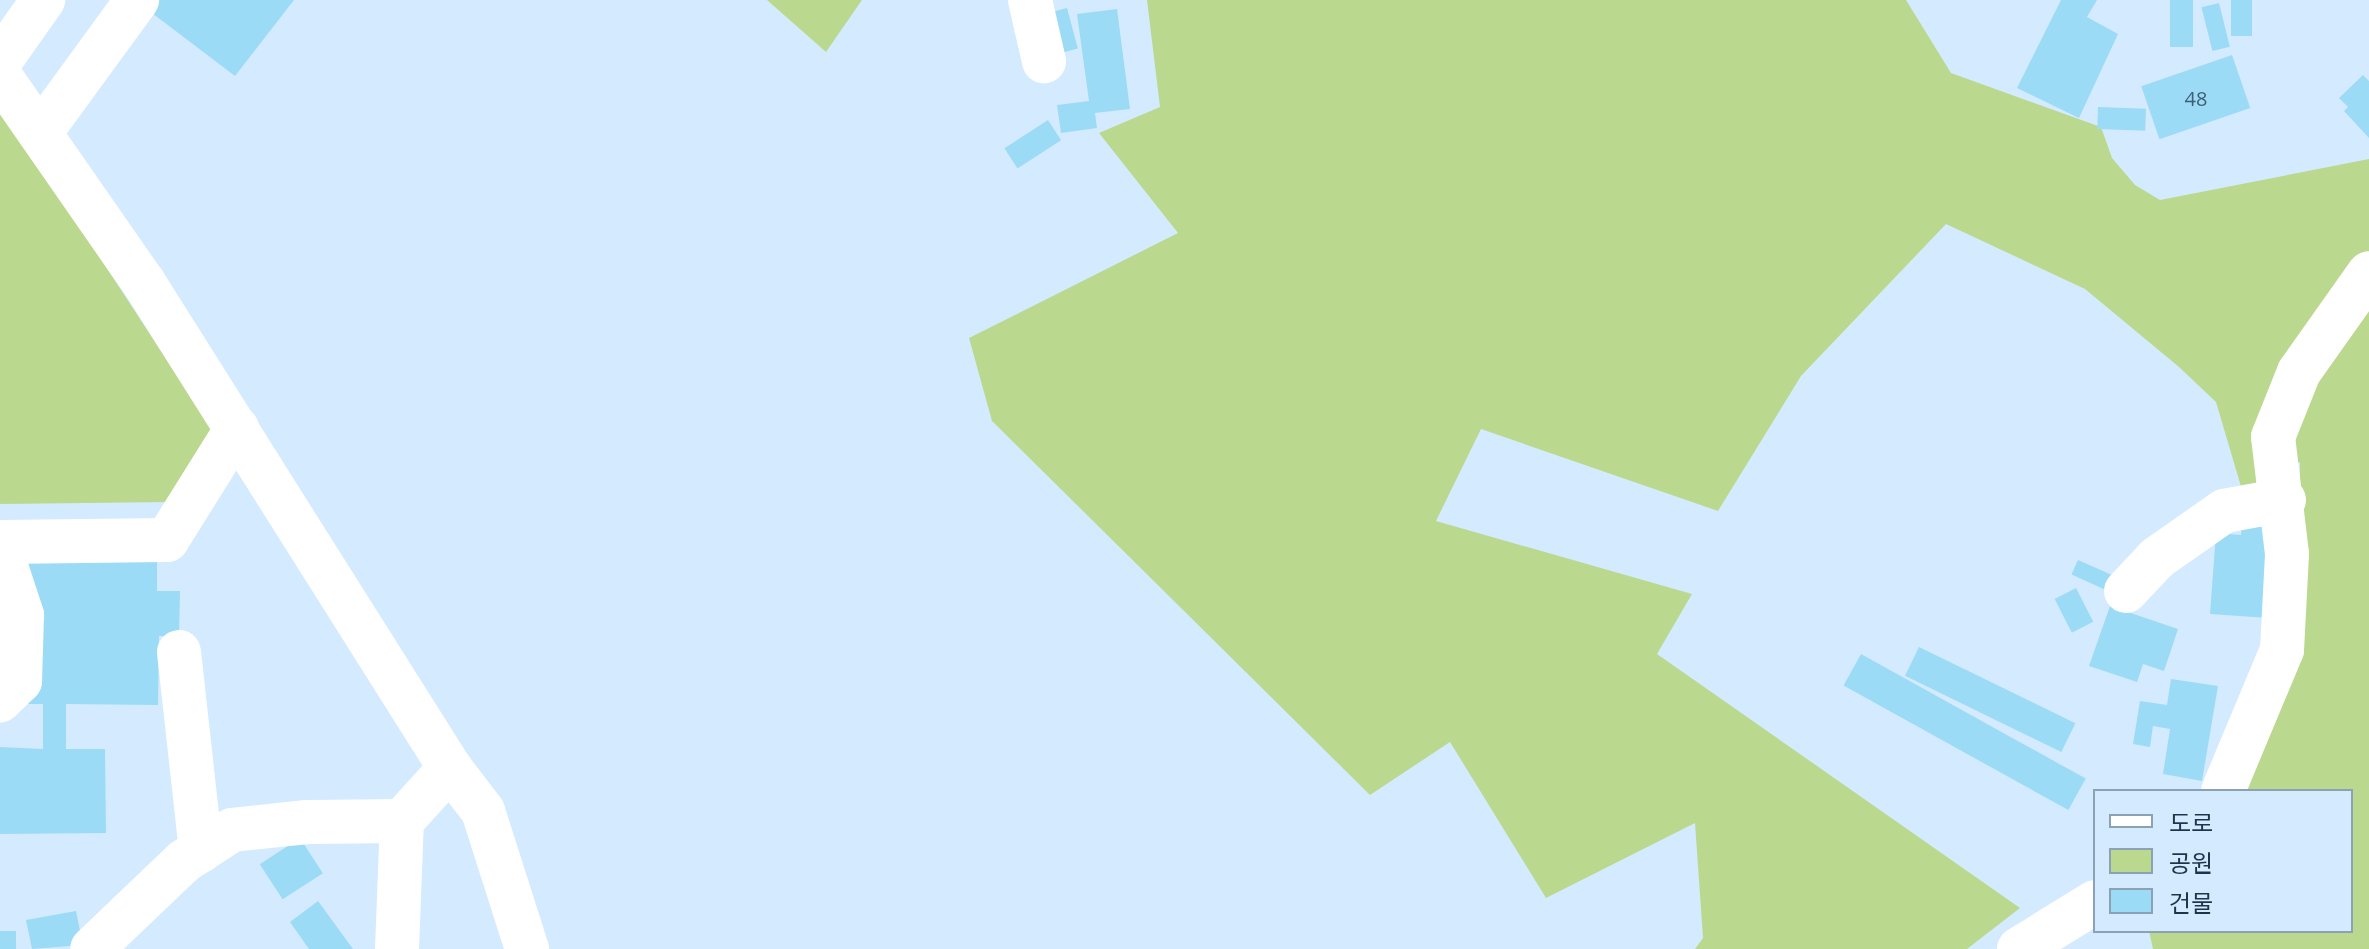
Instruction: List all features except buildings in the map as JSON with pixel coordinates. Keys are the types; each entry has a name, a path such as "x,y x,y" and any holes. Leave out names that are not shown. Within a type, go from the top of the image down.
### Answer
{"street":[{"path":"0,61 43,0"},
{"path":"40,133 137,0"},
{"path":"1030,0 1044,61"},
{"path":"0,76 237,428 450,768 483,811 527,949"},
{"path":"2224,789 2282,650 2284,500 2273,437 2299,372 2369,273"},
{"path":"0,542 167,540 237,428"},
{"path":"2126,591 2157,558 2224,511 2284,500"},
{"path":"0,548 22,615 20,681 0,700"},
{"path":"179,652 216,840"},
{"path":"397,949 402,821 450,768"},
{"path":"92,949 216,840 307,822 402,821"},
{"path":"2019,949 2093,903"}],"green space":[{"path":"767,0 862,0 826,52"},
{"path":"1147,0 1906,0 1951,73 2101,127 2112,158 2135,185 2160,200 2369,159 2369,949 2153,949 2149,933 2353,933 2353,789 2248,789 2298,660 2300,462 2242,490 2216,402 2179,367 2085,289 1946,224 1801,376 1718,511 1481,429 1436,521 1692,594 1657,654 2020,908 1967,949 1695,949 1703,938 1695,823 1546,898 1450,742 1370,795 992,421 969,338 1178,233 1099,133 1160,107"},
{"path":"0,105 212,429 172,502 0,504"}]}
